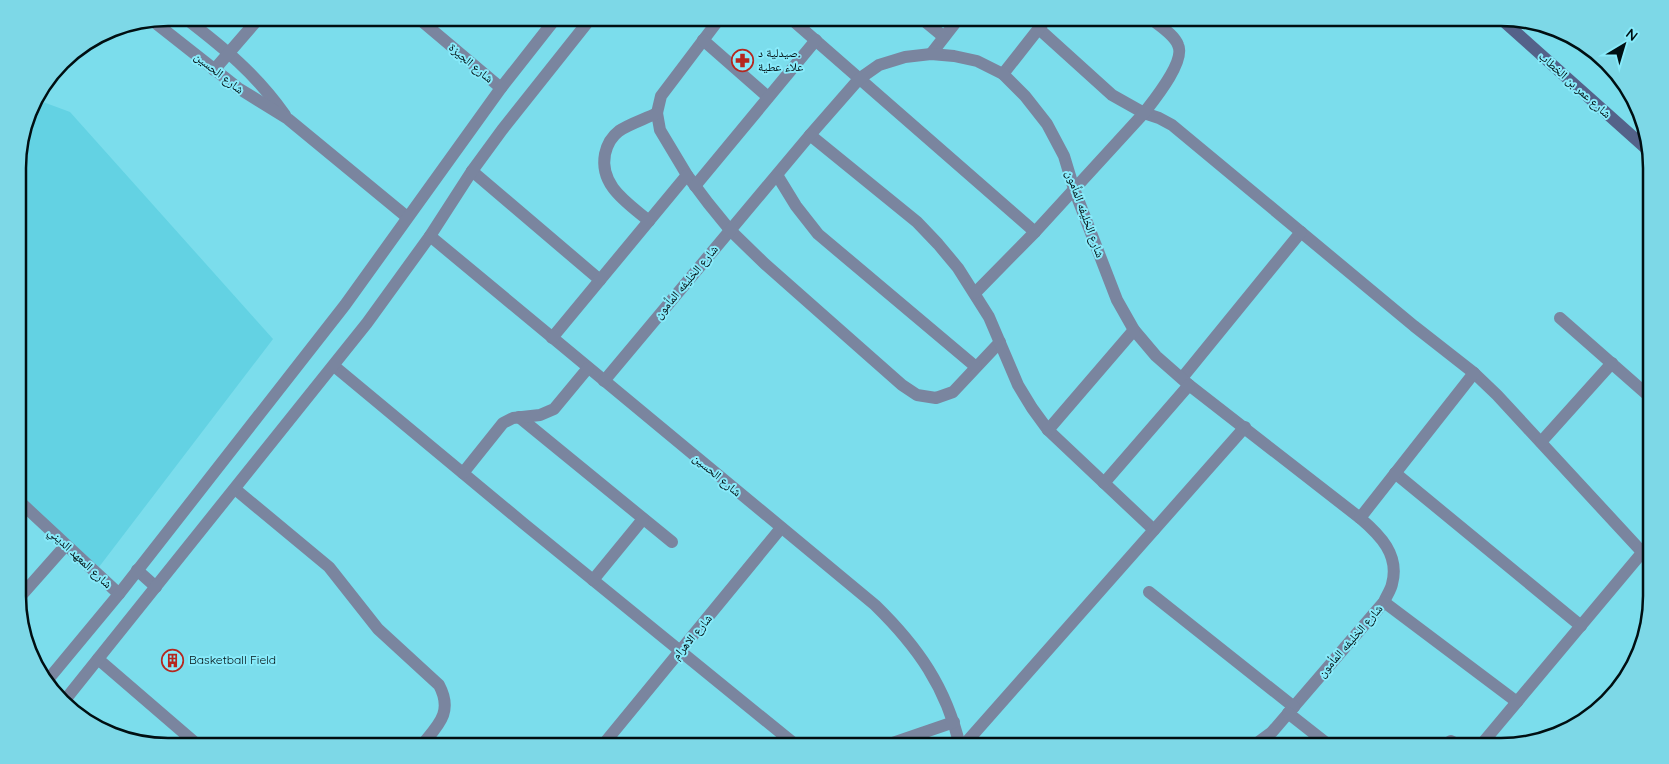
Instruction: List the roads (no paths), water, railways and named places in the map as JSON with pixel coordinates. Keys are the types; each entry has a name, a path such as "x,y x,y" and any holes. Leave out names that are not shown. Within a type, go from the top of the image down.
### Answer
{"street":[{"name":"شارع الحسين","path":"195,26 229,52 251,73 271,95 288,119"},
{"path":"214,70 252,26"},
{"name":"شارع الجيزة","path":"427,26 501,88"},
{"path":"51,676 119,594 345,305 501,88 550,26"},
{"path":"68,696 334,366 430,236 472,170 585,26"},
{"path":"713,26 661,96 657,113 660,130 687,175 730,230 765,264 902,385 918,395 936,398 953,392 1000,342"},
{"path":"799,26 1035,232"},
{"path":"931,26 944,37"},
{"path":"931,54 953,26"},
{"path":"1003,74 1041,26"},
{"path":"975,294 1035,232 1144,113 1169,78 1180,51 1178,43 1159,26"},
{"name":"شارع الحسين","path":"159,27 246,94 288,119 407,217"},
{"name":"شارع عمر بن الخطاب","path":"1510,27 1641,144"},
{"path":"1039,29 1112,95 1144,113 1172,125 1414,326 1474,373 1497,395 1643,553 1488,737"},
{"path":"702,40 768,97"},
{"path":"695,186 816,40"},
{"name":"شارع الخليفه المأمون","path":"604,381 859,79 879,65 904,57 931,54 977,61 1003,74 1025,96 1047,124 1064,156 1074,189 1117,300 1134,330 1156,356 1185,381 1360,518 1387,545 1394,564 1392,584 1384,602 1272,732 1265,737"},
{"path":"649,221 612,188 606,179 604,157 606,147 611,138 619,131 657,113"},
{"path":"810,135 917,222 953,262 975,294 1000,342 1018,385 1048,430 1154,530"},
{"path":"472,170 600,280"},
{"path":"552,338 687,175"},
{"path":"776,175 796,206 818,234 976,367"},
{"path":"1104,483 1301,232"},
{"name":"شارع الحسين","path":"430,236 875,605 898,627 918,651 944,698 958,737"},
{"path":"1560,318 1643,391"},
{"path":"1048,430 1134,330"},
{"path":"1540,442 1612,363"},
{"path":"334,366 787,738"},
{"path":"463,473 503,423 513,418 540,414 554,409 588,368"},
{"path":"1360,518 1474,373"},
{"path":"519,417 672,542"},
{"path":"969,737 1245,428"},
{"path":"1395,473 1581,626"},
{"path":"235,489 329,568 378,629 440,686 446,702 445,711 442,720 428,738"},
{"name":"شارع المعهد الديني","path":"26,508 119,594"},
{"path":"593,580 643,519"},
{"name":"شارع الاهرام","path":"609,738 781,528"},
{"path":"26,590 66,545"},
{"path":"137,570 156,587"},
{"path":"1149,592 1291,710 1320,737"},
{"path":"1384,602 1517,702"},
{"path":"98,659 190,738"},
{"path":"909,737 954,722"}],"place":[{"name":"صيدلية د. علاء عطية","path":"742,60"},
{"name":"Basketball Field","path":"173,660"}]}
